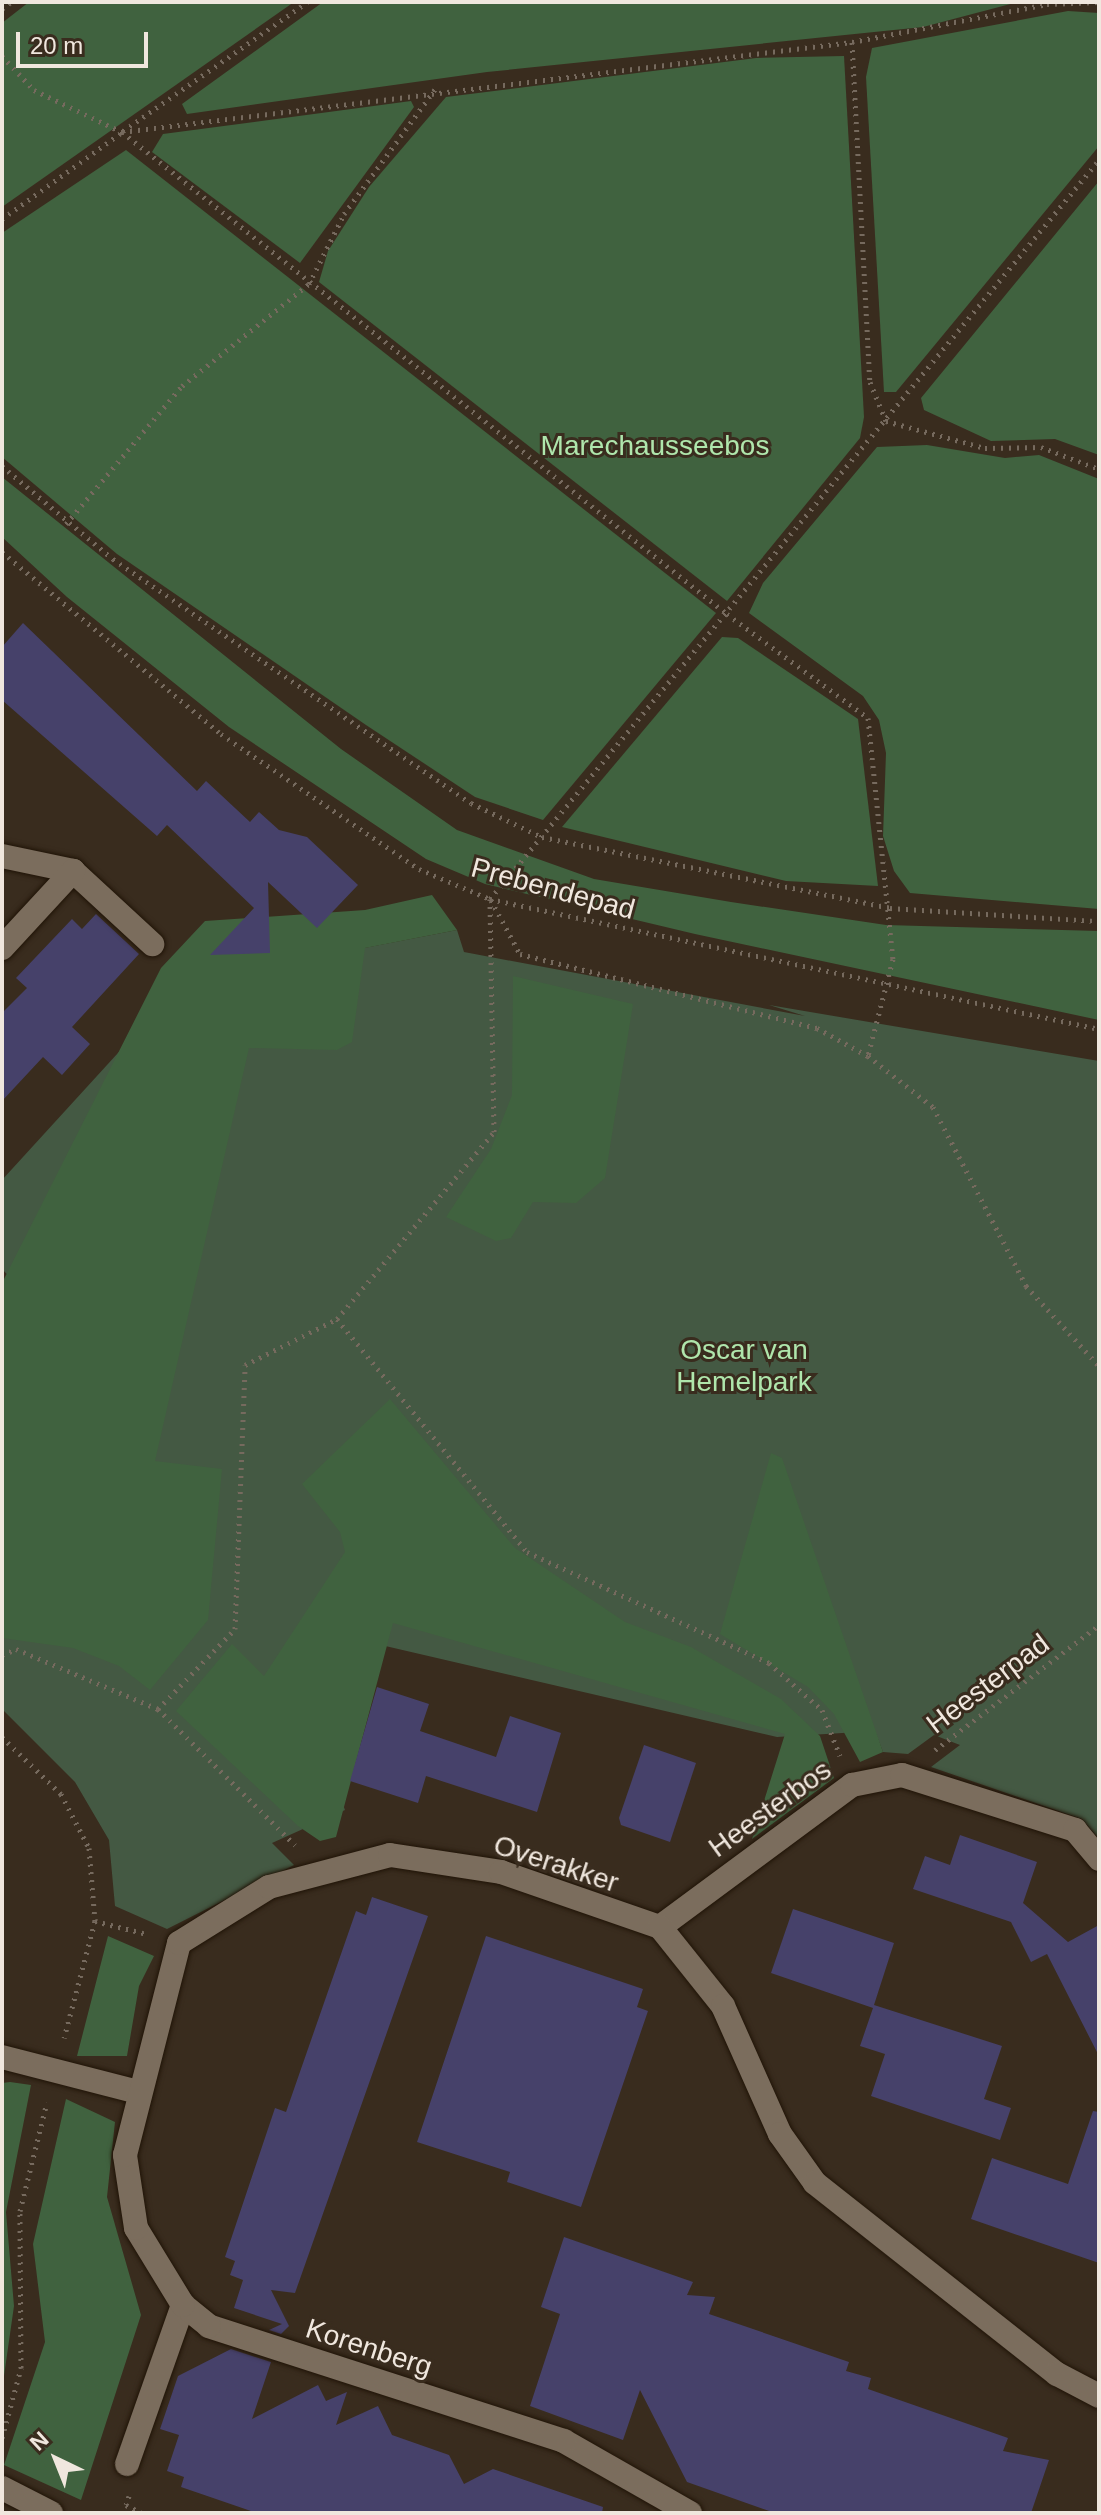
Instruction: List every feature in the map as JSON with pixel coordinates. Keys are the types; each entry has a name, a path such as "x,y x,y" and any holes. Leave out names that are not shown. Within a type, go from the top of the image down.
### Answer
{"street":[{"path":"2,856 73,871 152,944"},
{"path":"2,948 73,871"},
{"name":"Heesterbos","path":"660,1927 852,1785 902,1775 1075,1830 1099,1859"},
{"name":"Overakker","path":"179,1943 269,1887 318,1868 390,1855 501,1872 660,1927"},
{"path":"660,1927 723,2006 780,2134 815,2183 1057,2374 1099,2396"},
{"path":"127,2464 183,2305 136,2228 125,2155 138,2092 179,1943"},
{"path":"2,2057 138,2092"},
{"name":"Korenberg","path":"183,2305 209,2326 564,2441 690,2513"},
{"path":"2,2488 51,2513"}],"path":[{"path":"2,9 11,2"},
{"path":"2,219 307,2"},
{"path":"122,132 435,89 852,42 1047,4 1099,2"},
{"path":"852,42 870,382 886,421"},
{"path":"2,56 34,90 122,132 727,614 868,718 890,908 891,989 868,1056"},
{"path":"66,524 182,386 309,284 344,214 435,89"},
{"path":"158,1709 235,1629 245,1365 337,1319 494,1132 490,899 1099,160"},
{"path":"886,421 985,448 1041,447 1099,469"},
{"path":"2,466 66,524 471,803 542,837 890,908 1099,921"},
{"name":"Prebendepad","path":"2,552 234,743 419,869 490,899 891,989 1099,1029"},
{"path":"490,899 520,954 817,1028 868,1056 933,1107 1026,1286 1099,1366"},
{"path":"337,1319 527,1552 769,1663 822,1710 852,1785"},
{"name":"Heesterpad","path":"902,1775 1099,1625"},
{"path":"2,1655 16,1649 158,1709 318,1868"},
{"path":"2,1737 61,1794 79,1822 94,1876 95,1921 20,2211 21,2368 2,2438"},
{"path":"95,1921 179,1943"}],"green space":[{"path":"29,2 294,2 2,207 2,23"},
{"path":"323,2 1018,2 923,27 487,72 187,114 182,104"},
{"path":"1068,11 1099,13 1099,146 896,392 884,392 866,77 872,48"},
{"name":"Marechausseebos","path":"844,56 864,417 860,438 727,601 319,282 328,251 369,187 446,97 756,58"},
{"path":"411,101 414,107 300,263 152,152 163,134"},
{"path":"126,150 716,613 543,820 475,797 366,725 117,554 2,457 2,233"},
{"path":"1099,181 1099,455 1055,439 991,441 924,410 921,398"},
{"path":"927,445 1005,458 1039,455 1099,479 1099,909 910,893 894,871 883,836 886,753 879,720 863,696 749,613 763,583 877,447"},
{"path":"2,477 341,749 457,830 594,879 731,902 886,925 1099,931 1099,1020 695,934 485,884 426,859 229,727 67,597 2,537"},
{"path":"722,637 738,638 858,719 878,886 786,881 562,827"},
{"path":"432,895 457,930 365,948 352,1042 337,1050 249,1048 155,1461 222,1469 208,1620 150,1690 119,1666 73,1648 2,1638 2,1283 161,968 205,921 365,910"},
{"name":"Oscar van Hemelpark","path":"457,930 464,952 805,1016 769,1005 1099,1061 1099,1839 1082,1819 931,1767 960,1745 934,1735 908,1754 883,1752 875,1731 777,1737 338,1635 323,1750 345,1810 272,1843 294,1865 167,1929 115,1906 109,1840 75,1782 2,1709 2,1313 21,1289 2,1269 2,1180 212,950 360,979 364,948"},
{"path":"513,976 633,1004 605,1178 576,1203 533,1202 511,1238 496,1241 446,1217 491,1149 512,1095"},
{"path":"390,1399 515,1548 625,1622 691,1647 781,1699 820,1736 834,1778 752,1839 785,1734 393,1623 336,1837 320,1841 298,1826 176,1711 232,1644 264,1676 345,1552 340,1532 302,1484"},
{"path":"771,1453 782,1458 883,1752 860,1762 834,1714 808,1687 720,1634"},
{"path":"108,1936 154,1956 139,1986 127,2056 77,2056"},
{"path":"2,2083 31,2085 6,2212 14,2306 2,2390"},
{"path":"66,2099 115,2122 107,2197 141,2315 81,2500 4,2465 45,2342 33,2244"}],"building":[{"path":"23,623 197,791 206,781 250,822 259,812 279,830 307,837 358,885 317,928 268,882 270,953 210,955 254,908 167,825 157,836 2,700 2,647"},
{"path":"96,914 139,954 72,1027 90,1044 62,1075 43,1057 2,1101 2,1013 27,988 16,978 72,919 82,929"},
{"path":"377,1687 429,1704 420,1731 496,1757 510,1716 561,1733 537,1812 426,1776 418,1803 350,1781"},
{"path":"644,1745 696,1763 670,1842 621,1825 619,1818"},
{"path":"960,1835 1037,1862 1023,1903 1068,1942 1099,1925 1099,2056 1047,1954 1031,1962 1011,1922 913,1889 925,1856 950,1865"},
{"path":"372,1897 428,1916 295,2293 271,2290 289,2326 281,2334 269,2330 282,2324 234,2308 243,2280 230,2275 235,2261 225,2257 275,2108 286,2112 356,1911 366,1915"},
{"path":"793,1909 894,1943 874,2005 1002,2046 984,2099 1011,2108 1000,2140 871,2096 885,2054 860,2046 873,2008 771,1973"},
{"path":"486,1936 643,1989 637,2007 648,2011 581,2207 507,2182 510,2172 417,2142"},
{"path":"1093,2111 1099,2112 1099,2263 971,2219 992,2158 1068,2184"},
{"path":"564,2237 693,2282 687,2295 715,2297 709,2314 849,2362 846,2371 871,2378 868,2389 1008,2438 1003,2451 1049,2460 1031,2513 775,2513 687,2482 640,2390 623,2440 530,2406 560,2314 541,2307"},
{"path":"231,2349 271,2362 252,2419 318,2385 326,2401 347,2392 336,2425 378,2406 392,2435 449,2455 464,2484 493,2469 603,2507 602,2513 257,2513 181,2487 184,2477 167,2471 179,2435 160,2429 178,2376"}]}
